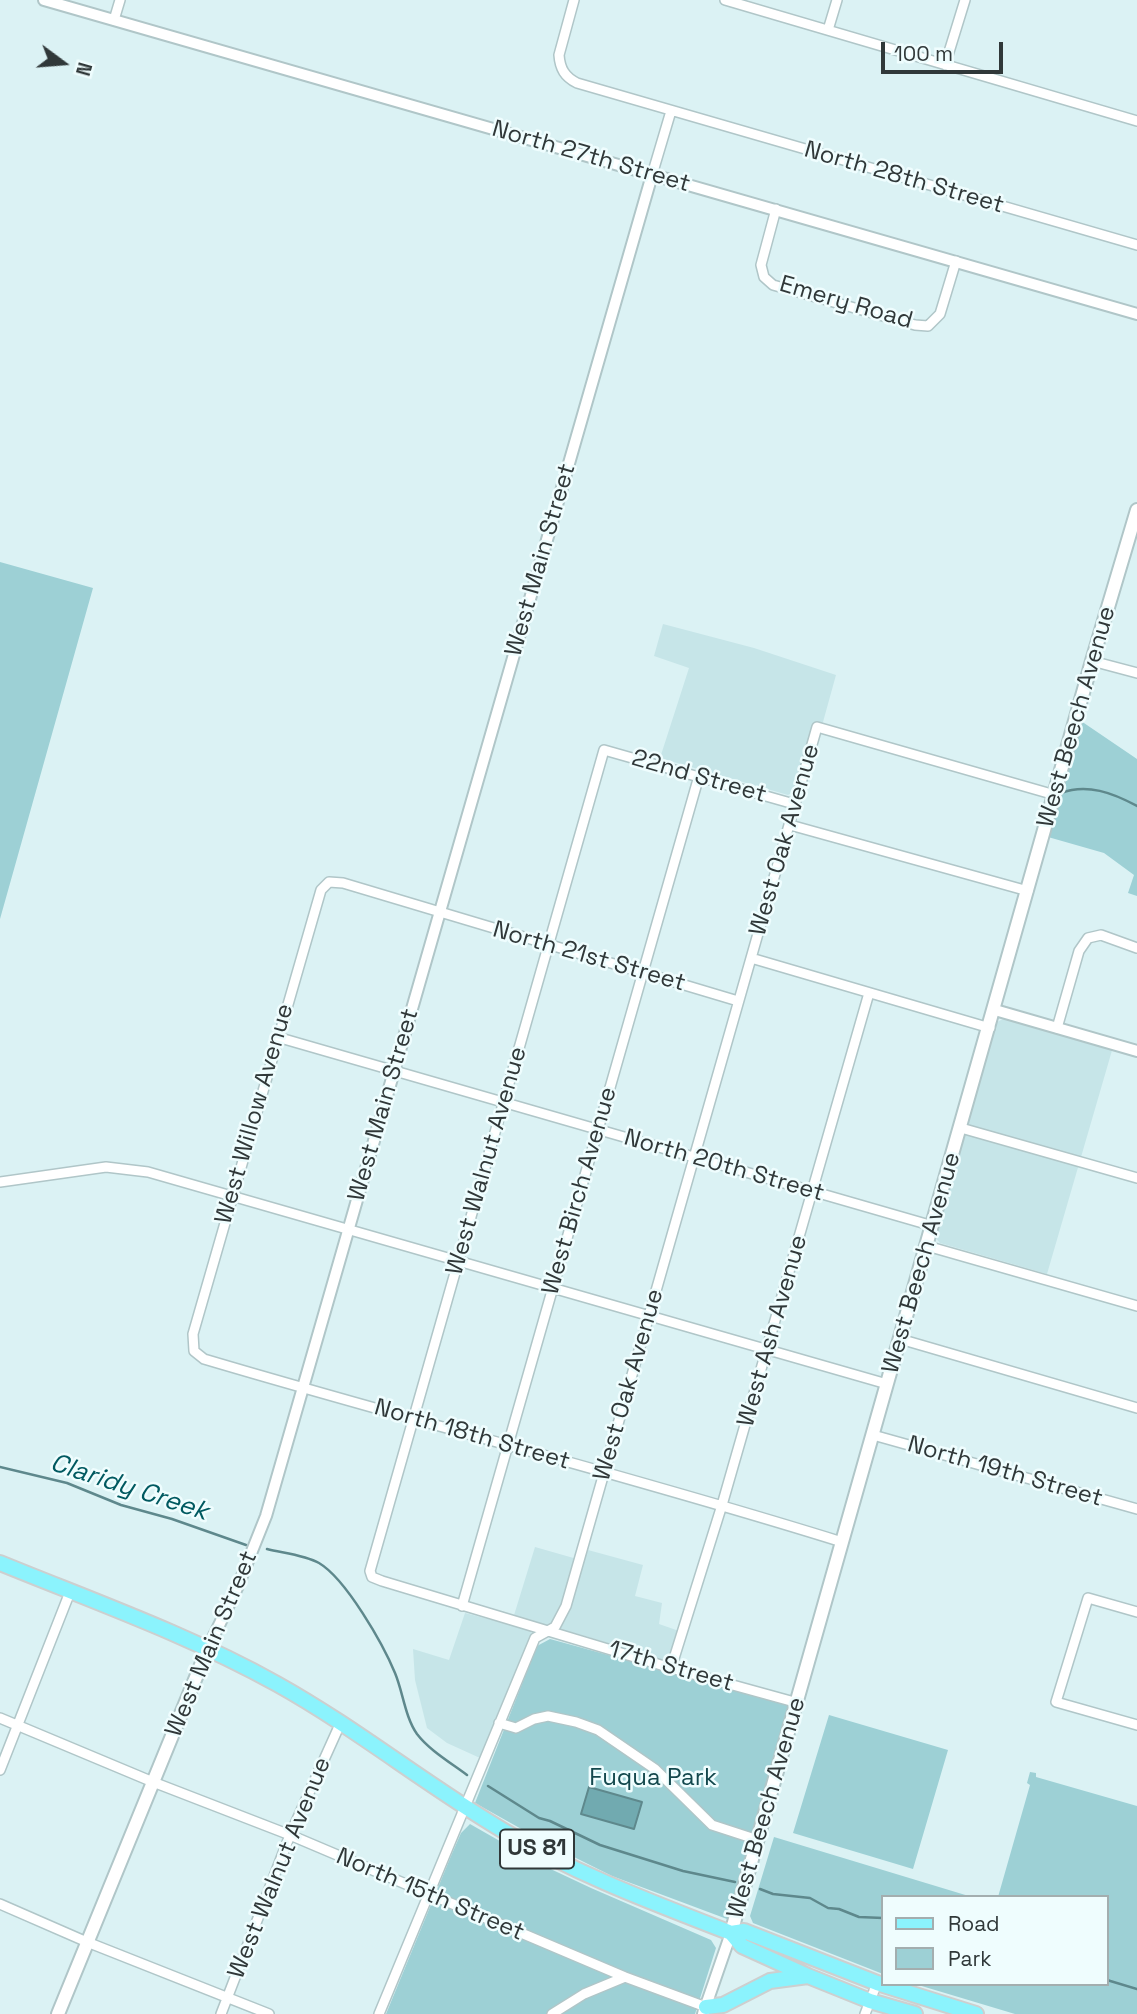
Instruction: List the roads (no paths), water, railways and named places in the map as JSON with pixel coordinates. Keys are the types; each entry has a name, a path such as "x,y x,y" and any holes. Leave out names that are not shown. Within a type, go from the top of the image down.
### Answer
{"main road":[{"name":"West Beech Avenue","path":"738,1932 758,1840 1137,510"},
{"name":"US 81","path":"0,1563 208,1648 277,1684 341,1722 464,1807 544,1853 582,1871 738,1932 881,1984"},
{"name":"West Main Street","path":"58,2014 208,1648"},
{"name":"US 81","path":"738,1932 742,1946 868,2007 915,2014"},
{"path":"704,2011 723,2005 770,1981 808,1976"},
{"name":"US 81","path":"887,1986 976,2014"}],"street":[{"name":"North 27th Street","path":"44,0 1137,314"},
{"path":"114,20 120,0"},
{"name":"North 28th Street","path":"574,0 559,55 567,78 577,83 1137,245"},
{"path":"724,0 1137,121"},
{"path":"828,30 837,0"},
{"path":"945,65 965,0"},
{"path":"652,175 671,111"},
{"name":"West Main Street","path":"208,1648 243,1575 266,1516 652,175"},
{"name":"Emery Road","path":"776,209 761,265 764,276 774,285 915,325 928,326 940,314 956,261"},
{"path":"1092,661 1137,673"},
{"name":"West Oak Avenue","path":"379,2014 535,1638 555,1627 566,1606 817,727 1055,795"},
{"name":"22nd Street","path":"604,750 794,804"},
{"name":"West Walnut Avenue","path":"370,1571 604,750"},
{"name":"West Birch Avenue","path":"462,1606 699,776"},
{"path":"790,825 1028,891"},
{"name":"North 21st Street","path":"329,882 343,883 738,1001"},
{"name":"West Willow Avenue","path":"194,1351 193,1334 231,1196 321,890 329,882"},
{"path":"1057,1028 1079,950 1084,942 1093,936 1101,935 1137,948"},
{"path":"751,958 990,1028"},
{"name":"West Ash Avenue","path":"671,1668 768,1349 869,993"},
{"path":"995,1010 1137,1051"},
{"name":"North 20th Street","path":"277,1037 933,1226"},
{"path":"961,1128 1137,1178"},
{"path":"0,1182 83,1169 125,1168 887,1384"},
{"path":"927,1246 1137,1306"},
{"path":"900,1339 1137,1408"},
{"name":"North 18th Street","path":"194,1351 204,1359 722,1505 842,1542"},
{"name":"North 19th Street","path":"873,1435 1137,1509"},
{"name":"17th Street","path":"370,1571 372,1577 382,1581 462,1606 798,1703"},
{"path":"0,1770 70,1592"},
{"path":"1137,1612 1088,1598 1056,1702 1137,1725"},
{"path":"499,1723 516,1728 548,1716 576,1721 598,1730 654,1769 712,1825 758,1840"},
{"name":"North 15th Street","path":"0,1718 153,1782 290,1835 704,2011"},
{"name":"West Walnut Avenue","path":"220,2014 290,1835 341,1722"},
{"path":"0,1904 269,2014"},
{"name":"West Beech Avenue","path":"704,2011 738,1932"},
{"path":"552,2014 584,1994 625,1977"},
{"path":"868,2007 877,1983"}],"waterway":[{"path":"1061,793 1090,789 1119,797 1137,806"},
{"name":"Claridy Creek","path":"0,1467 67,1483 121,1505 172,1519 246,1545"},
{"name":"Claridy Creek","path":"267,1549 313,1560 330,1571 341,1583 363,1613 389,1661 417,1734 434,1751 467,1775"},
{"name":"Claridy Creek","path":"488,1786 539,1818 600,1845 683,1871 735,1882"},
{"name":"Claridy Creek","path":"760,1889 773,1894 810,1898 828,1908 839,1909 859,1917 881,1918"},
{"name":"Claridy Creek","path":"1109,1981 1137,1989"}],"park label":[{"name":"Fuqua Park","path":"653,1778"}]}
